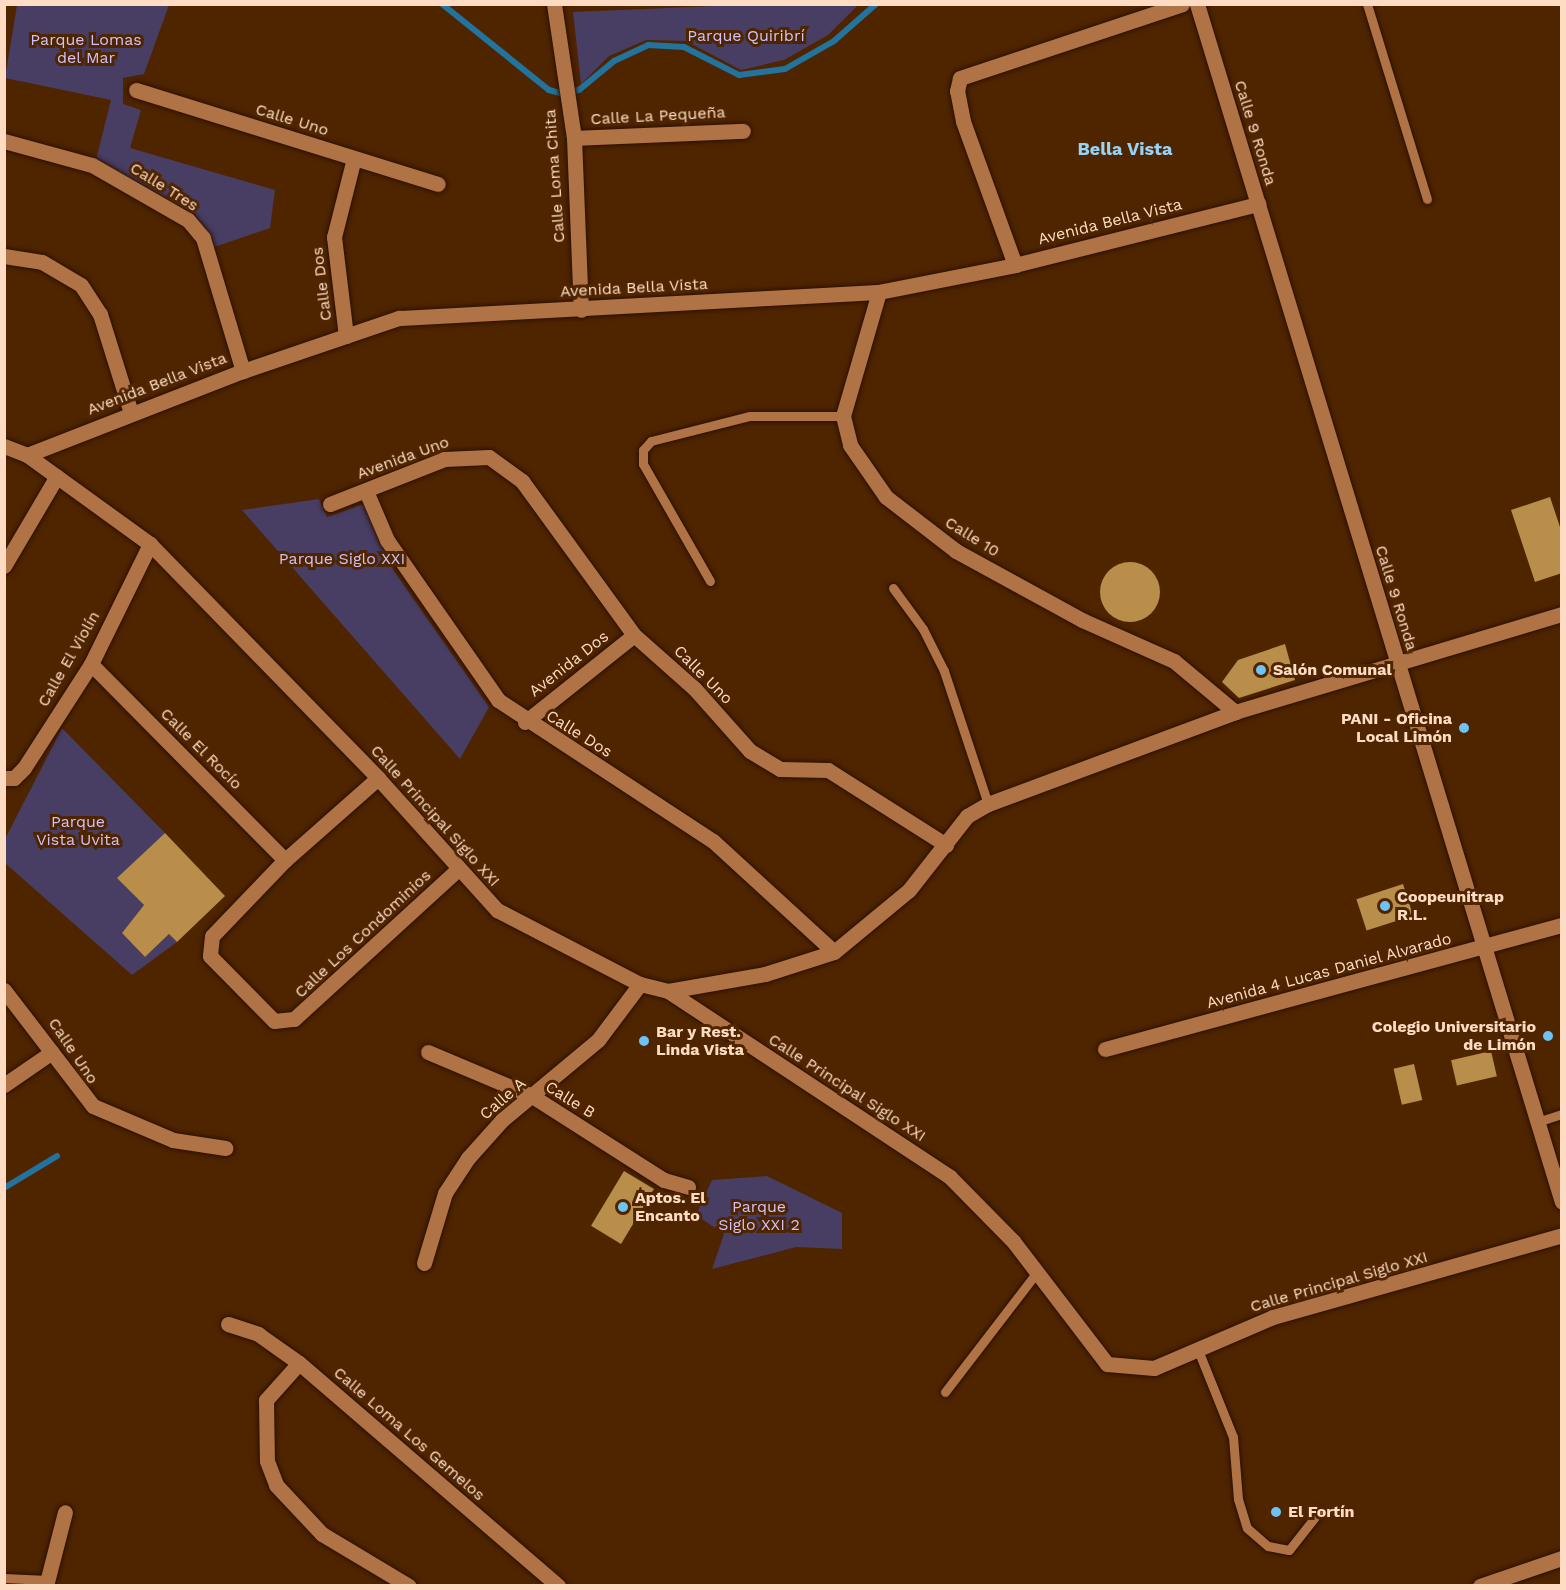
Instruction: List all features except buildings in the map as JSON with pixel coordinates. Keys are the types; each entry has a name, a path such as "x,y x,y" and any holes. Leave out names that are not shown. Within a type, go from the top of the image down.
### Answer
{"street":[{"name":"Calle Loma Chita","path":"554,4 574,138 581,310"},
{"path":"1015,265 963,121 957,91 960,78 970,72 1182,4"},
{"name":"Calle 9 Ronda","path":"1197,4 1562,1202"},
{"name":"Calle Uno","path":"136,90 438,184"},
{"name":"Calle La Pequeña","path":"574,138 743,131"},
{"name":"Calle Tres","path":"4,141 92,165 188,219 203,238 243,371"},
{"name":"Calle Dos","path":"346,336 334,237 354,158"},
{"name":"Avenida Bella Vista","path":"27,455 243,371 399,318 447,312 581,310 879,292 1015,265 1258,204"},
{"path":"4,256 42,262 81,285 100,314 131,413"},
{"name":"Calle 10","path":"879,292 843,416 850,446 886,496 912,519 956,551 1082,620 1174,661 1235,712"},
{"name":"Calle Principal Siglo XXI","path":"4,446 27,455 150,544 378,778 456,871 497,910 640,984 668,991 950,1177 1038,1271 1107,1364 1154,1368 1273,1317 1562,1235"},
{"name":"Calle Uno","path":"489,457 522,481 634,635 767,762 780,769 828,770 946,845"},
{"name":"Avenida Uno","path":"330,504 444,459 489,457"},
{"path":"4,566 57,476"},
{"name":"Calle Dos","path":"366,491 387,540 498,700 525,722 713,841 834,952"},
{"name":"Calle El Violín","path":"4,778 15,778 24,768 91,664 150,544"},
{"path":"668,991 765,974 834,952 909,891 967,816 988,804 1235,712 1398,667 1562,614"},
{"name":"Avenida Dos","path":"525,722 634,635"},
{"name":"Calle El Rocío","path":"91,664 285,860"},
{"name":"Calle Los Condominios","path":"378,778 285,860 208,946 210,956 274,1021 283,1022 302,1016 456,871"},
{"name":"Avenida 4 Lucas Daniel Alvarado","path":"1105,1049 1562,926"},
{"name":"Calle A","path":"424,1263 446,1193 502,1120 598,1040 640,984"},
{"name":"Calle Uno","path":"4,990 93,1106 173,1140 225,1148"},
{"path":"4,1085 52,1052"},
{"name":"Calle B","path":"428,1052 532,1096 664,1180 688,1186"},
{"name":"Calle Loma Los Gemelos","path":"228,1324 258,1334 299,1363 558,1586"},
{"path":"299,1363 266,1400 267,1461 276,1485 322,1534 409,1586"},
{"path":"46,1583 64,1512"},
{"path":"1480,1586 1562,1558"}],"lane":[{"path":"1367,4 1427,199"},
{"path":"710,581 642,464 642,450 651,441 750,416 843,416"},
{"path":"893,588 923,629 944,671 988,804"},
{"path":"1538,1122 1562,1114"},
{"path":"945,1392 1038,1271"},
{"path":"1198,1350 1233,1437 1238,1499 1247,1528 1268,1546 1289,1550 1319,1512"},
{"path":"4,1578 46,1583"}],"green space":[{"name":"Parque Quiribrí","path":"761,4 858,5 828,35 784,60 741,70 686,41 646,40 609,56 581,84 573,12"},
{"name":"Parque Lomas del Mar","path":"17,5 169,5 144,74 123,78 123,104 141,110 130,148 275,190 270,228 211,248 195,214 96,160 111,100 5,78"},
{"name":"Parque Siglo XXI","path":"319,499 327,517 364,504 394,571 489,707 460,759 242,510"},
{"name":"Parque Vista Uvita","path":"62,728 165,833 118,878 144,905 122,933 145,957 169,934 177,942 132,975 5,863 4,841"},
{"name":"Parque Siglo XXI 2","path":"767,1176 842,1213 842,1249 796,1247 712,1269 724,1234 696,1215 712,1180"}],"waterway":[{"path":"442,4 549,90 560,93 579,90 614,61 648,45 684,47 739,75 785,69 834,41 876,4"},
{"path":"4,1188 57,1156"}],"place":[{"name":"Salón Comunal","path":"1261,670"},
{"name":"PANI - Oficina Local Limón","path":"1464,728"},
{"name":"Coopeunitrap R.L.","path":"1385,906"},
{"name":"Colegio Universitario de Limón","path":"1548,1036"},
{"name":"Bar y Rest. Linda Vista","path":"644,1041"},
{"name":"Aptos. El Encanto","path":"623,1207"},
{"name":"El Fortín","path":"1276,1512"}],"district":[{"name":"Bella Vista","path":"1125,149"}]}
